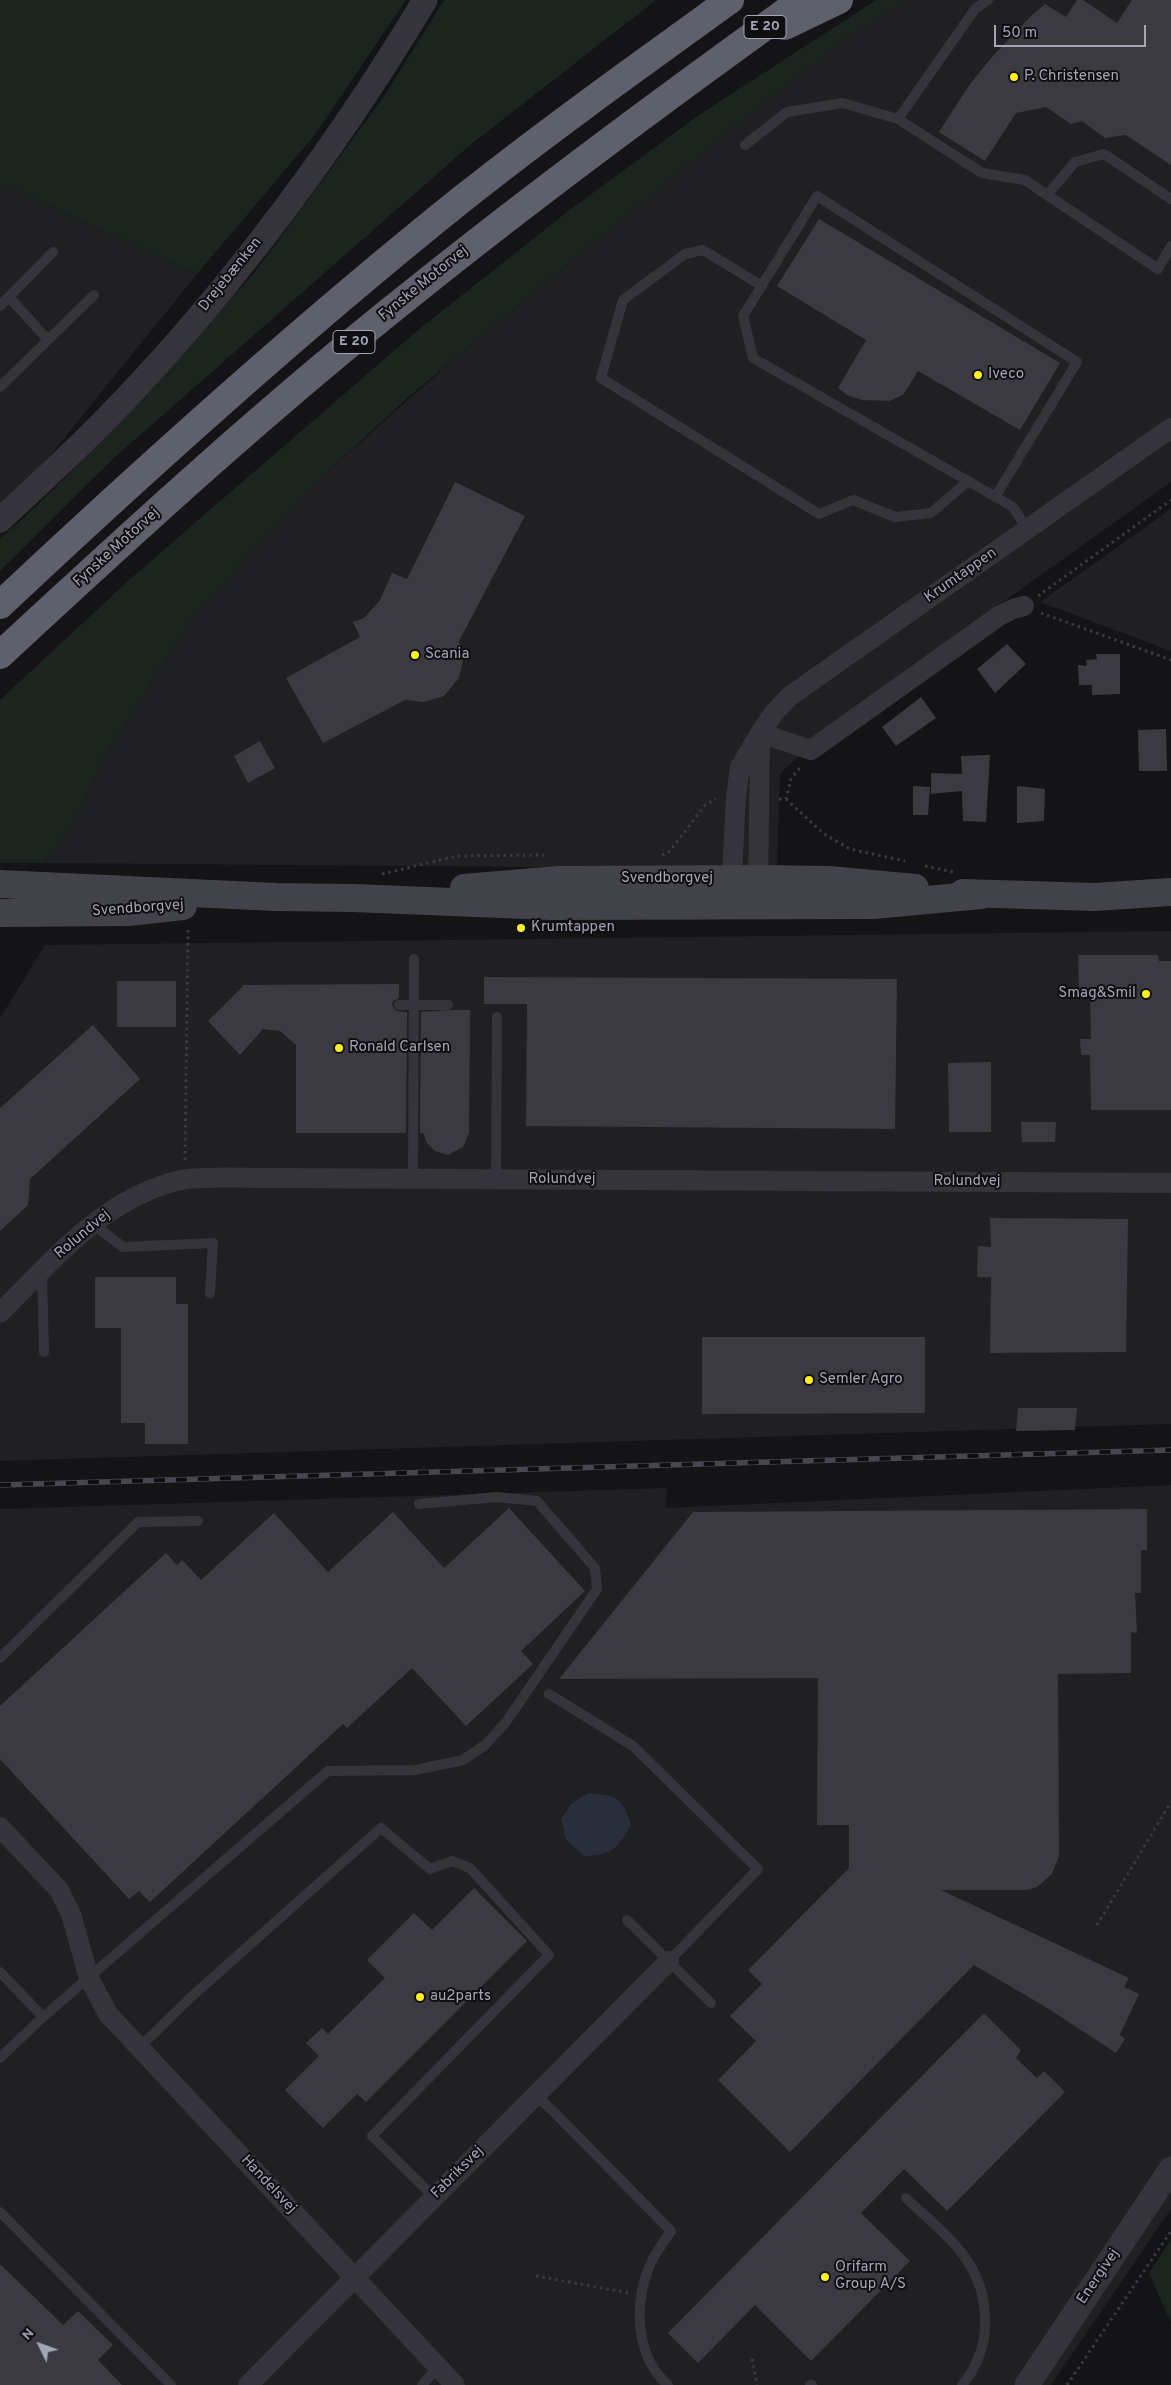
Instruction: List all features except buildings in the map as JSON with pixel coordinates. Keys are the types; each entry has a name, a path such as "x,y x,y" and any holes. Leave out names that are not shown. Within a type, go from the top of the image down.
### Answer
{"highway":[{"path":"462,199 610,67 700,0"},
{"name":"E 20","path":"0,605 100,512 292,343 462,199 645,61 730,0"},
{"name":"Fynske Motorvej","path":"0,655 222,454 414,292 612,137 802,0"},
{"path":"727,53 839,0"}],"main road":[{"name":"Svendborgvej","path":"0,884 276,897 353,898 551,906 744,892 829,880 980,895 1094,897 1171,892"},
{"name":"Svendborgvej","path":"0,913 128,912 276,897"},
{"name":"Svendborgvej","path":"1094,897 1171,906"}],"street":[{"name":"Drejebænken","path":"0,520 81,444 187,330 280,215 392,54 425,0"},
{"name":"Krumtappen","path":"760,732 773,714 790,696 1171,428"},
{"path":"744,892 760,732 811,750 999,616 1012,608 1024,606"},
{"name":"Rolundvej","path":"0,1313 42,1271 105,1214 148,1190 183,1180 250,1178 1171,1183"},
{"name":"Handelsvej","path":"0,1827 59,1890 71,1914 89,1978 108,2014 455,2385"},
{"name":"Fabriksvej","path":"248,2385 669,1961"},
{"name":"Energivej","path":"1027,2385 1171,2170"}],"lane":[{"path":"898,119 975,9 988,0"},
{"path":"745,146 787,112 843,103 898,119 982,173 1025,180 1158,269 1171,246"},
{"path":"1047,195 1075,162 1104,154 1171,199"},
{"path":"995,497 1077,362 817,196 743,316 753,358 1012,507 1028,529"},
{"path":"762,286 703,250 685,254 623,300 601,378 819,514 853,500 895,517 931,513 968,481"},
{"path":"0,306 53,252"},
{"path":"0,387 94,295"},
{"path":"9,297 48,340"},
{"path":"413,1179 414,959"},
{"path":"399,1005 448,1004"},
{"path":"496,1179 497,1017"},
{"path":"93,1224 123,1247 213,1242 210,1293"},
{"path":"42,1271 44,1352"},
{"path":"0,2058 43,2017 328,1771 415,1770 463,1760 485,1745 506,1722 598,1590 595,1568 537,1501 497,1497 419,1504"},
{"path":"0,1658 138,1522 198,1521"},
{"path":"549,1694 633,1746 758,1869 669,1961"},
{"path":"140,2047 198,1992 381,1828 430,1869 452,1861 470,1868 549,1955 372,2136 434,2197"},
{"path":"627,1920 711,2002"},
{"path":"0,1972 43,2017"},
{"path":"535,2095 671,2231 650,2265 641,2295 640,2330 651,2364 668,2385"},
{"path":"906,2198 958,2249 979,2278 986,2306 985,2336 977,2360 962,2385"},
{"path":"0,2212 171,2385"},
{"path":"422,2385 438,2366"}],"path":[{"path":"1024,606 1171,500"},
{"path":"1024,606 1171,660"},
{"path":"653,855 662,855 670,851 705,805 720,798"},
{"path":"786,799 824,834 850,849 907,862"},
{"path":"353,898 377,875 456,856 545,856"},
{"path":"916,864 954,872"},
{"path":"183,1180 188,906"},
{"path":"1097,1924 1171,1802"},
{"path":"1067,2385 1171,2231"},
{"path":"536,2276 641,2295"},
{"path":"752,2359 757,2385"}],"shaded area":[{"path":"0,0 406,0 314,136 197,274 0,183"},
{"path":"444,0 656,0 469,146 113,459 0,571 0,538 25,517 98,445 254,273 385,95"},
{"path":"876,0 907,0 854,32 718,140 411,395 328,471 194,615 102,760 76,820 44,863 0,863 0,700 130,579 418,330 567,212 696,117"},
{"path":"903,0 1171,0 1171,482 831,725 780,774 777,869 44,863 76,820 102,760 194,615 328,471 451,362 718,140 854,32"},
{"path":"0,183 197,274 49,457 0,504"},
{"path":"1171,509 1171,651 1040,602"},
{"path":"1171,931 1171,1424 0,1461 0,1018 45,945"},
{"path":"1171,1485 1171,2209 1051,2385 0,2385 0,1509 667,1488 666,1508"},
{"path":"1171,2239 1171,2323 1149,2273"}],"water":[{"path":"588,1793 605,1795 617,1800 625,1809 631,1825 618,1845 607,1852 593,1856 584,1856 566,1840 561,1819 571,1804"}],"railway":[{"path":"0,1485 1171,1450"}],"place":[{"name":"P. Christensen","path":"1014,77"},
{"name":"Iveco","path":"978,375"},
{"name":"Scania","path":"415,655"},
{"name":"Krumtappen","path":"521,928"},
{"name":"Smag&Smil","path":"1146,994"},
{"name":"Ronald Carlsen","path":"339,1048"},
{"name":"Semler Agro","path":"809,1380"},
{"name":"au2parts","path":"420,1997"},
{"name":"Orifarm Group A/S","path":"825,2277"}]}
